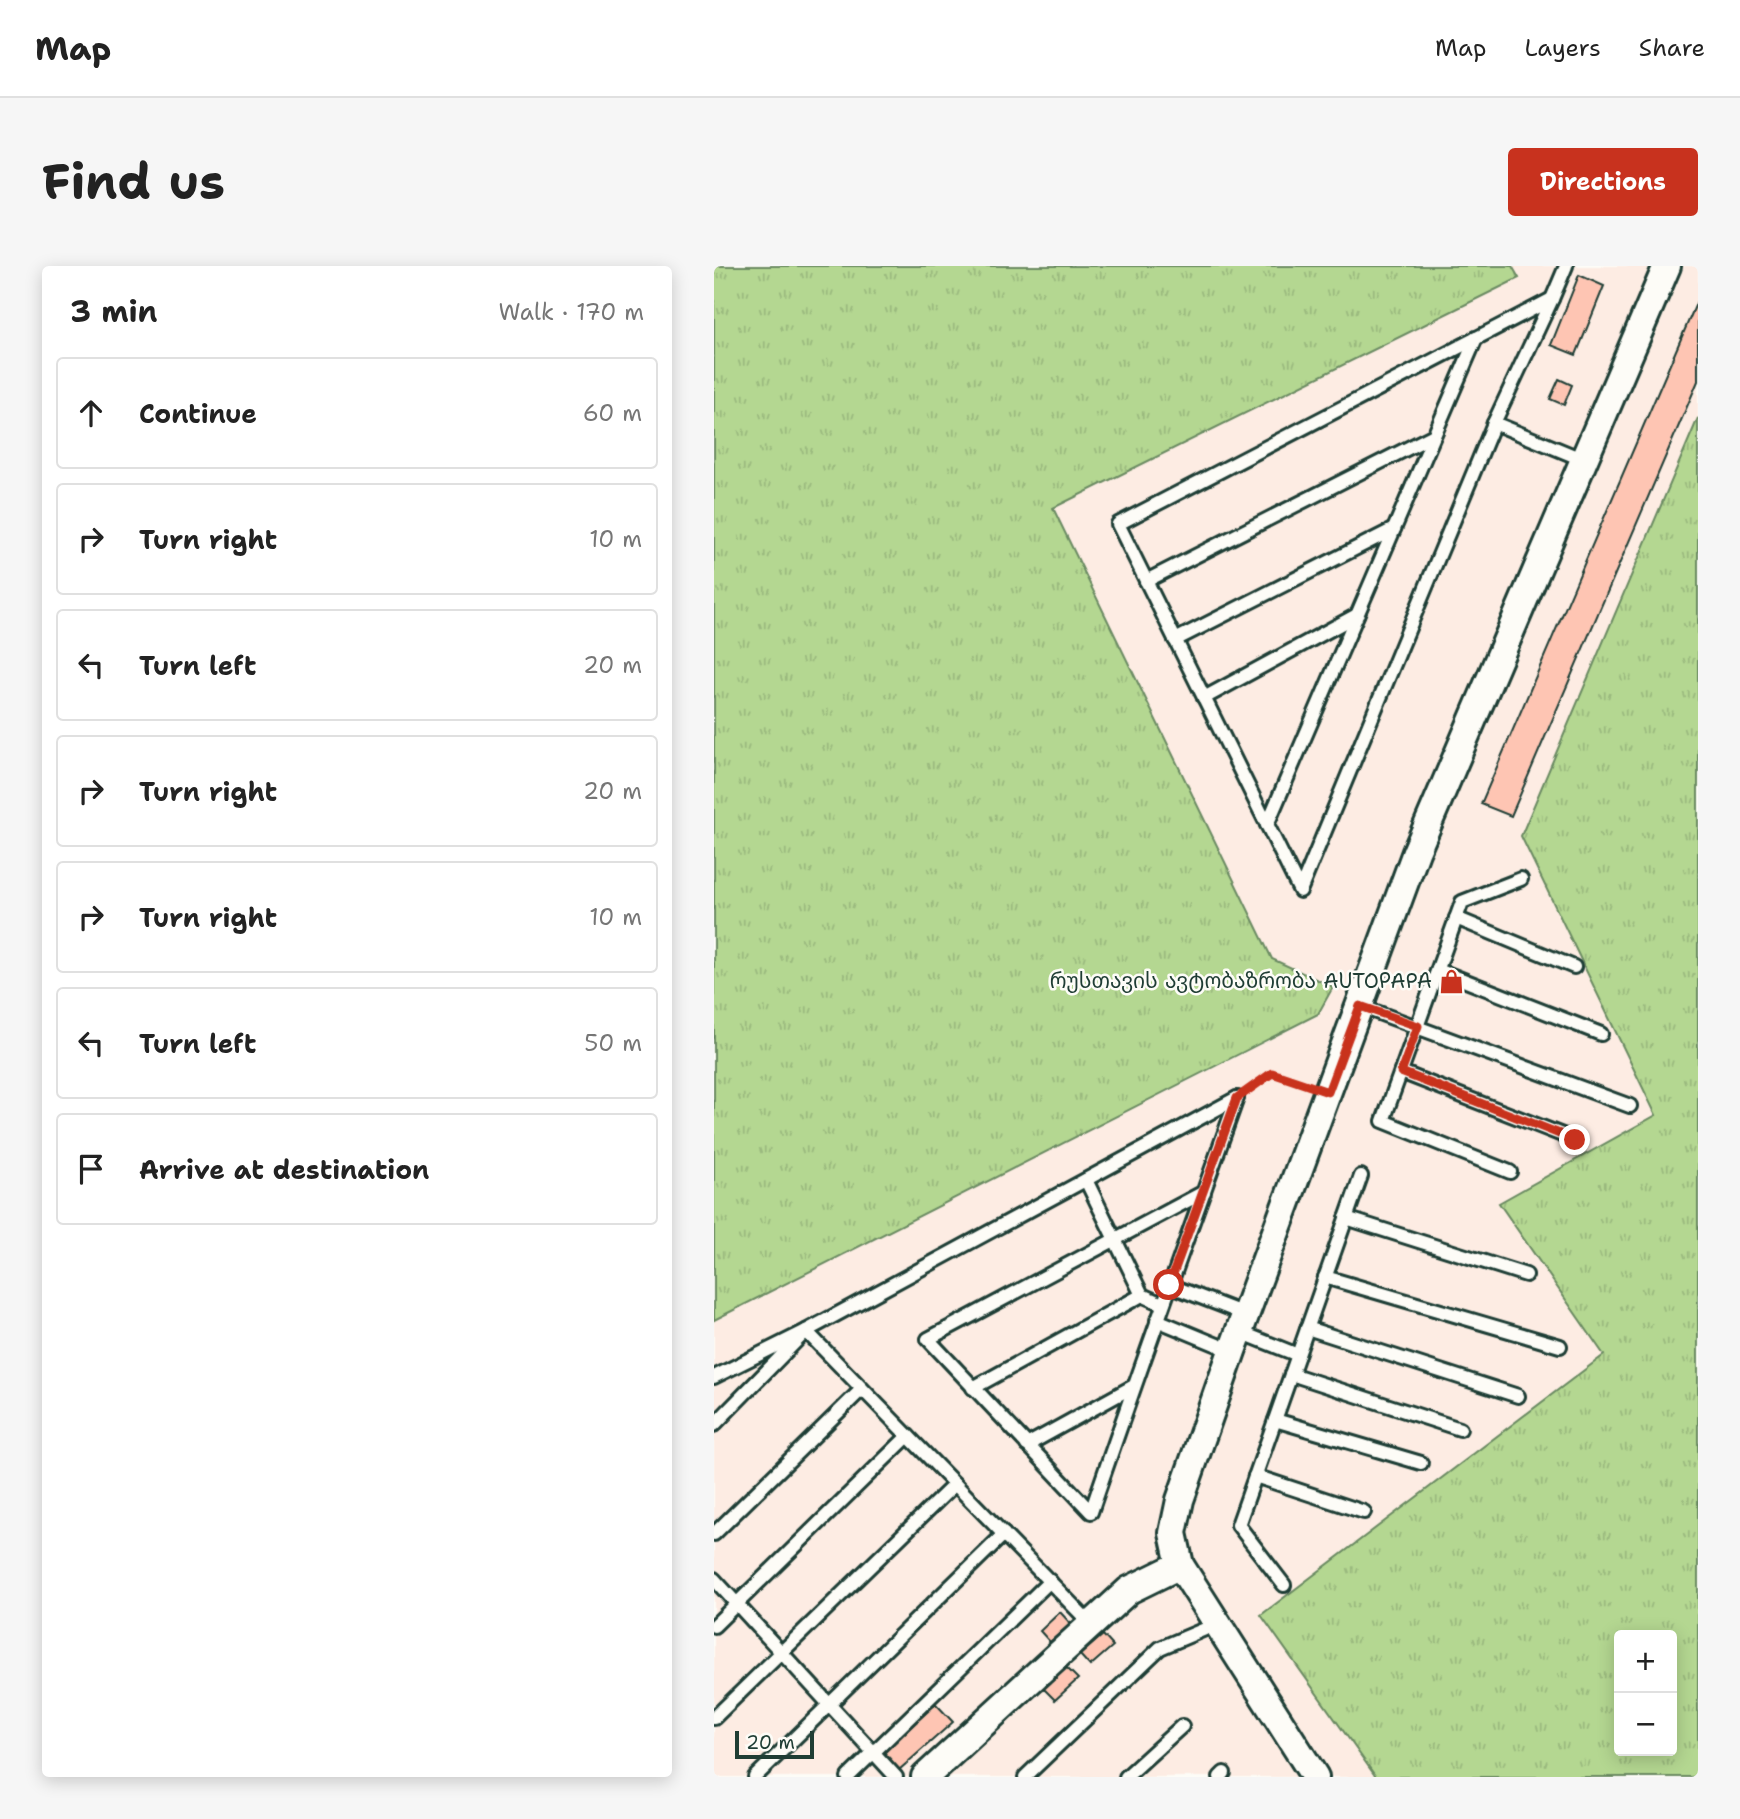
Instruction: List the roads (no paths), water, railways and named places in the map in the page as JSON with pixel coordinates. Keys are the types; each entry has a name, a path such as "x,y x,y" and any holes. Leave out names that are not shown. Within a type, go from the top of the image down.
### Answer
{"street":[{"path":"1315,1777 1180,1565 1172,1533 1180,1500 1416,852 1667,266"},
{"path":"925,1777 1129,1590 1180,1565"}],"lane":[{"path":"1552,299 1118,524 1300,891 1494,423 1552,299 1566,266"},
{"path":"1267,825 1476,338"},
{"path":"1494,423 1584,460"},
{"path":"1146,581 1434,435"},
{"path":"1175,640 1394,529"},
{"path":"1204,698 1357,615"},
{"path":"1510,1172 1383,1121 1462,902 1521,879"},
{"path":"1456,918 1574,967"},
{"path":"1438,970 1601,1034"},
{"path":"1360,1006 1630,1106"},
{"path":"1401,1072 1575,1140"},
{"path":"714,1377 806,1331 1237,1098 1204,1192 1162,1304 1091,1512 928,1339 1204,1192"},
{"path":"1284,1585 1238,1525 1361,1176"},
{"path":"1086,1180 1142,1295 1162,1304"},
{"path":"1346,1218 1526,1275"},
{"path":"1325,1277 1560,1346"},
{"path":"1169,1285 1240,1333 1297,1356"},
{"path":"974,1388 1142,1295"},
{"path":"1157,1320 1240,1333"},
{"path":"1307,1328 1518,1396"},
{"path":"806,1331 1091,1624"},
{"path":"714,1425 806,1331"},
{"path":"1291,1374 1460,1429"},
{"path":"1027,1445 1134,1386"},
{"path":"714,1534 862,1389"},
{"path":"1275,1420 1420,1464"},
{"path":"714,1626 908,1436"},
{"path":"1255,1476 1364,1512"},
{"path":"714,1718 955,1484"},
{"path":"755,1777 1004,1534"},
{"path":"714,1579 896,1777"},
{"path":"848,1777 1050,1581"},
{"path":"1024,1777 1160,1648 1217,1624"},
{"path":"1126,1777 1182,1726"}],"place":[{"name":"რუსთავის ავტობაზრობა AUTOPAPA","path":"1452,981"}]}
